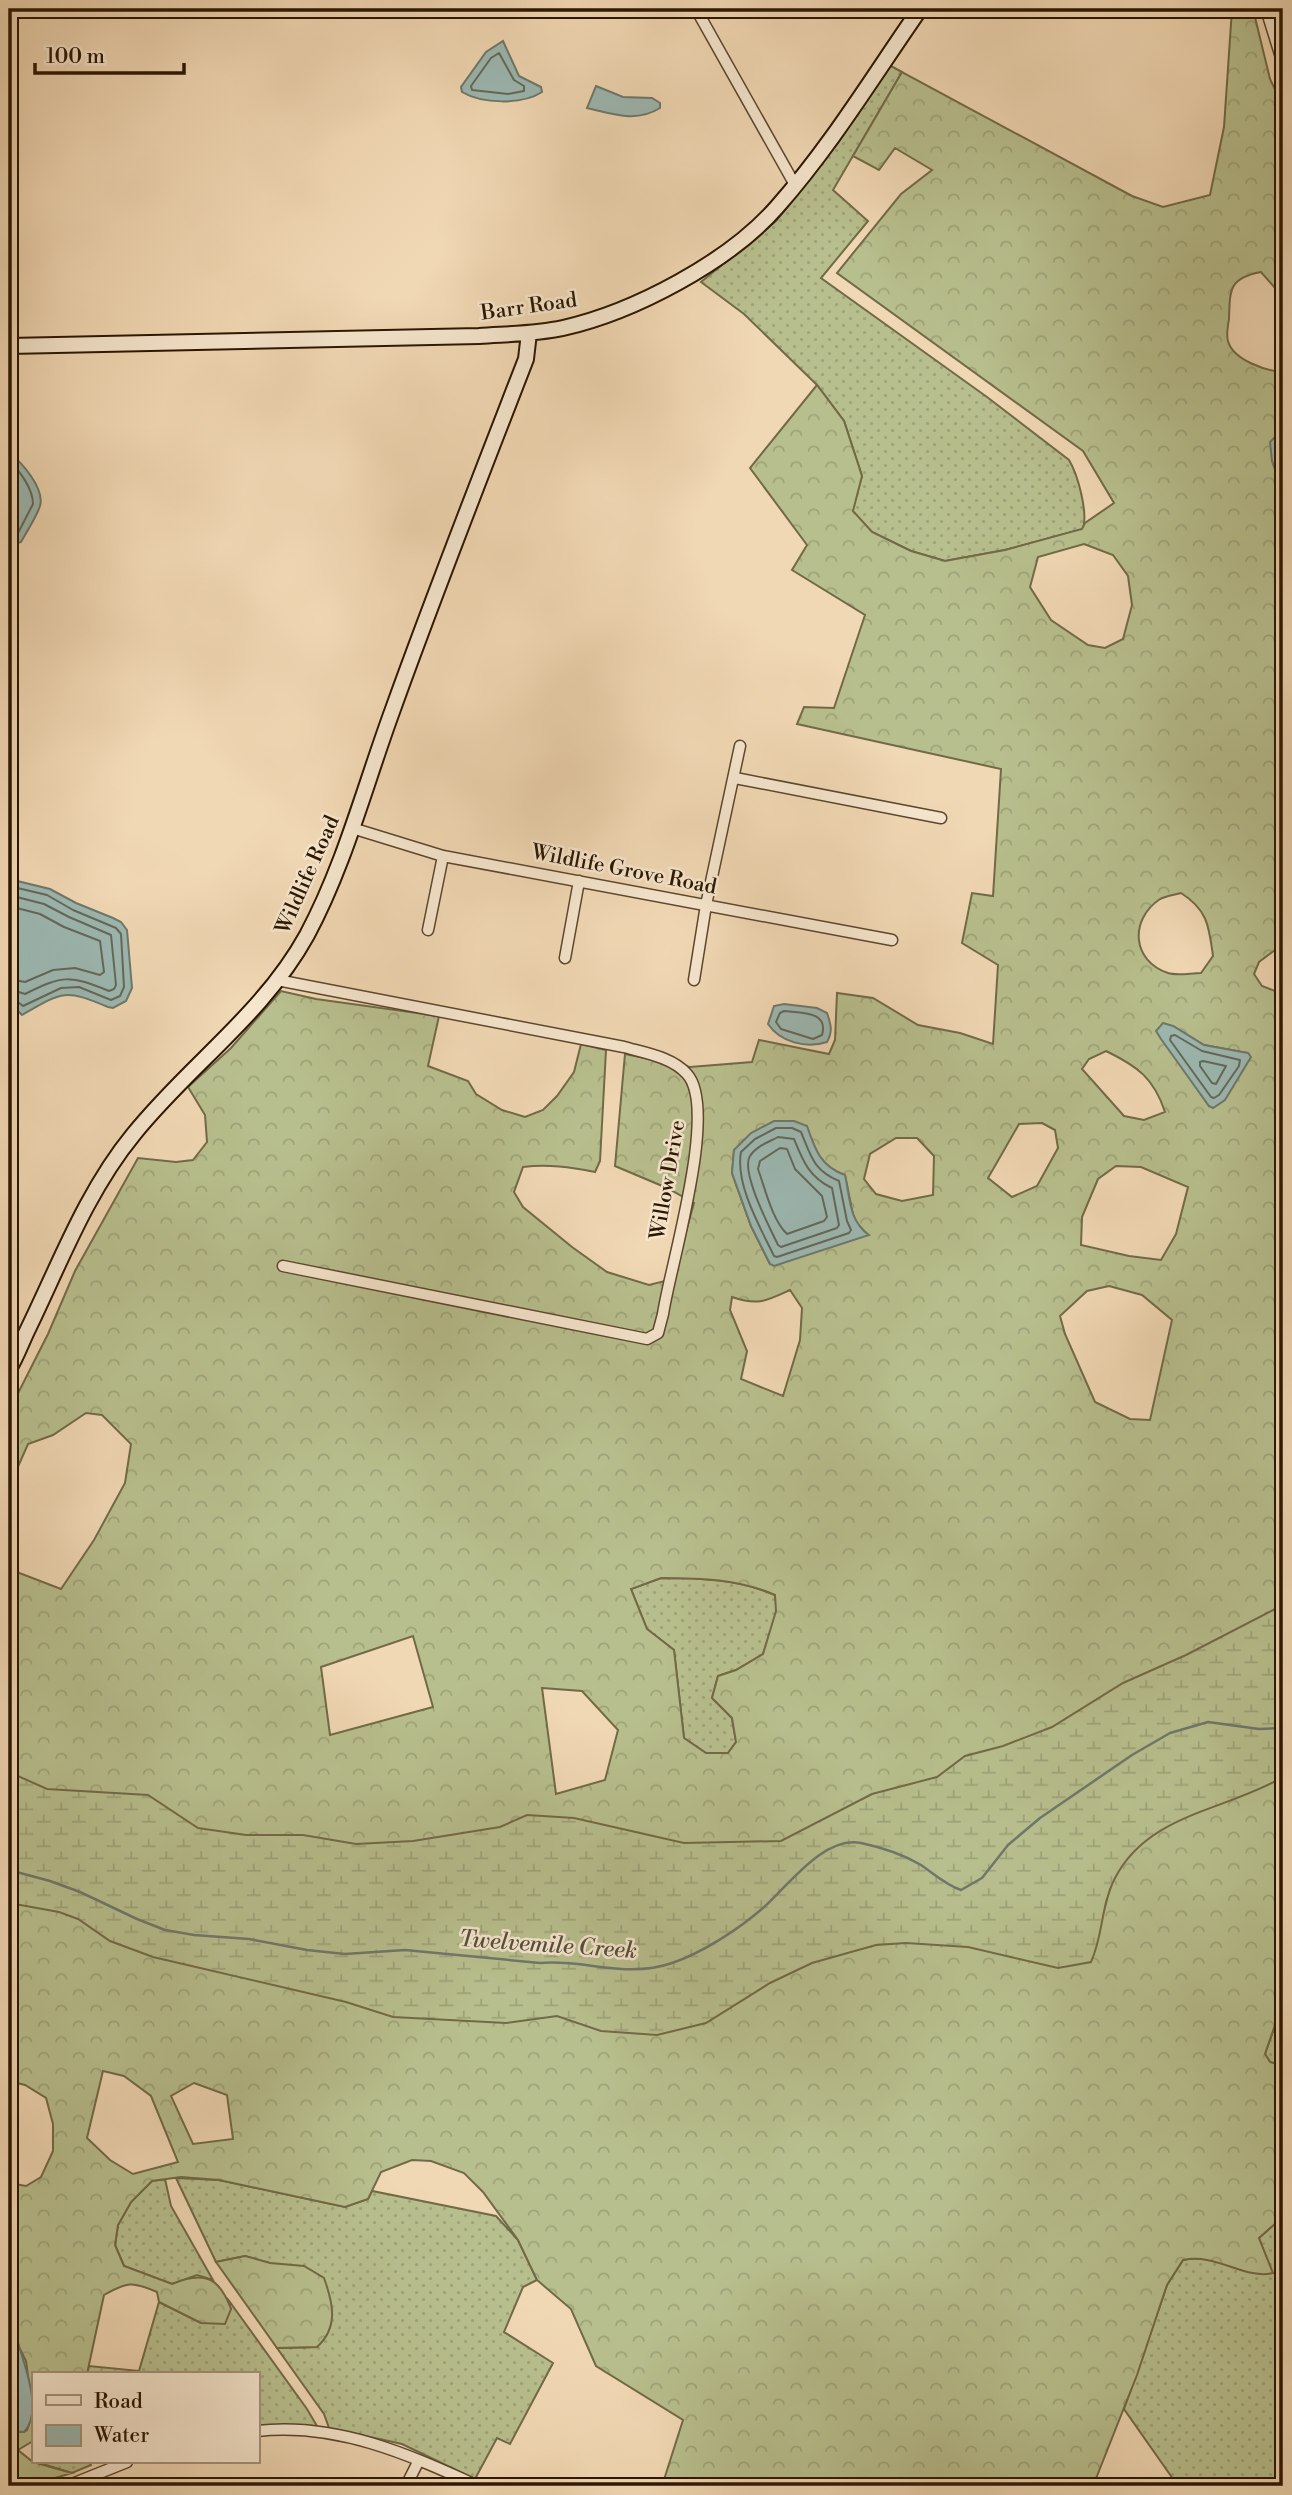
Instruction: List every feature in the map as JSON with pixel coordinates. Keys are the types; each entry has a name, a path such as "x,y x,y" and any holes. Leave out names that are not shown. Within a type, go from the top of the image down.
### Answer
{"street":[{"path":"696,9 795,185"},
{"name":"Barr Road","path":"9,346 478,336 529,333 594,319 650,297 689,277 721,255 776,209 919,9"},
{"path":"1266,9 1283,64"},
{"name":"Wildlife Road","path":"9,1369 65,1249 103,1178 131,1136 239,1026 296,954 321,908 426,618 526,359 529,333"},
{"path":"694,980 706,905 740,746"},
{"path":"735,778 941,818"},
{"name":"Wildlife Grove Road","path":"352,828 443,856 892,940"},
{"path":"428,930 443,856"},
{"path":"565,958 579,881"},
{"name":"Willow Drive","path":"277,980 600,1042 653,1055 672,1063 688,1075 697,1093 699,1114 694,1166 663,1314 657,1333 647,1339 283,1266"},
{"path":"259,2431 283,2429 347,2436 383,2446 478,2486"},
{"path":"406,2486 419,2460"},
{"path":"67,2486 122,2464"}],"green space":[{"path":"1232,9 1253,9 1270,79 1283,106 1283,297 1261,272 1243,278 1233,286 1227,333 1231,348 1243,359 1259,367 1283,372 1283,436 1277,435 1283,492 1283,944 1259,962 1254,974 1262,986 1283,994 1283,2002 1265,2054 1270,2062 1283,2066 1283,2128 1278,2139 1277,2162 1283,2177 1283,2204 1277,2222 1259,2238 1273,2273 1252,2273 1207,2260 1183,2260 1167,2285 1137,2375 1093,2486 662,2486 683,2420 596,2366 571,2309 537,2280 518,2240 483,2192 464,2173 431,2161 412,2160 381,2172 368,2199 345,2207 219,2180 181,2177 152,2181 131,2202 118,2225 115,2245 124,2266 172,2284 201,2277 215,2283 231,2309 225,2324 201,2323 159,2302 157,2292 141,2286 124,2285 104,2295 87,2372 32,2372 32,2416 26,2361 12,2323 9,2293 9,2183 26,2186 41,2177 53,2151 53,2124 46,2098 25,2085 9,2081 9,1569 61,1589 94,1540 125,1483 131,1444 102,1415 86,1413 53,1435 28,1444 9,1487 9,1411 48,1334 75,1271 138,1158 176,1162 193,1160 207,1142 205,1115 188,1087 231,1048 281,991 316,999 439,1016 428,1066 468,1081 476,1094 502,1110 525,1117 543,1110 557,1096 574,1072 581,1044 606,1050 600,1161 595,1172 559,1166 523,1167 514,1192 523,1207 607,1272 649,1285 665,1281 684,1239 694,1203 667,1188 615,1166 625,1054 690,1067 752,1062 759,1040 829,1054 835,1040 837,993 873,998 918,1025 960,1033 993,1044 998,965 962,943 972,893 993,896 1001,769 797,724 804,707 834,708 865,615 792,570 807,545 750,468 817,385 844,421 862,476 853,511 872,532 911,551 945,561 1005,550 1082,529 1085,523 1114,503 1083,451 837,273 901,194 932,170 895,148 879,170 853,156 902,72 1132,196 1163,207 1210,195 1224,127","holes":["1084,544 1113,555 1128,576 1132,605 1123,639 1105,648 1088,645 1051,620 1030,587 1038,557","1181,893 1197,906 1206,920 1213,956 1201,973 1168,973 1156,967 1141,950 1139,928 1150,908 1160,899","1173,1026 1204,1045 1247,1053 1209,1106 1157,1031","1106,1051 1143,1074 1156,1090 1165,1112 1144,1120 1124,1116 1082,1069 1089,1059","1042,1123 1055,1130 1058,1148 1037,1186 1012,1197 988,1178 1019,1124","807,1127 816,1150 825,1162 845,1175 854,1220 868,1235 770,1264 751,1226 732,1173 734,1150","896,1138 917,1138 934,1156 933,1195 902,1201 876,1194 864,1179 870,1154","1116,1166 1141,1167 1188,1187 1176,1234 1161,1260 1081,1245 1082,1217 1098,1179","1109,1286 1142,1295 1172,1320 1150,1420 1130,1419 1095,1402 1065,1334 1060,1316 1087,1291","790,1290 802,1308 800,1340 783,1396 741,1379 747,1351 730,1310 732,1297 755,1302","661,1578 733,1583 775,1595 776,1611 763,1654 736,1670 718,1676 712,1698 732,1718 736,1742 728,1753 706,1753 684,1738 674,1650 647,1629 631,1589","413,1636 433,1707 330,1735 321,1667","542,1688 582,1691 618,1730 605,1780 556,1794","103,2071 124,2076 151,2096 178,2162 133,2174 110,2160 87,2138","194,2083 227,2095 233,2139 193,2144 171,2096"]},
{"path":"889,65 902,72 833,190 868,221 821,278 987,397 1069,460 1081,494 1083,529 1005,550 945,561 911,551 872,532 852,511 862,476 844,421 817,385 744,314 701,282 776,221 838,143"},
{"path":"661,1578 733,1583 775,1595 777,1611 763,1654 736,1670 718,1676 712,1698 732,1718 736,1742 728,1753 706,1753 684,1738 674,1650 647,1629 631,1589"},
{"path":"1283,1605 1283,1777 1190,1816 1146,1840 1128,1858 1114,1880 1091,1962 1058,1968 968,1947 906,1943 876,1945 812,1963 770,1983 706,2023 657,2035 601,2031 557,2016 506,2023 393,2017 346,2002 153,1957 110,1941 78,1919 59,1912 9,1903 9,1772 47,1789 148,1795 198,1828 246,1835 303,1835 356,1844 413,1841 500,1827 527,1815 574,1818 684,1843 781,1841 872,1794 937,1777 965,1756 1003,1746 1052,1727 1123,1683 1186,1655"},
{"path":"1283,2002 1283,2066 1270,2062 1265,2054"},
{"path":"176,2178 219,2180 345,2207 368,2199 372,2191 496,2216 518,2240 537,2280 523,2287 504,2332 553,2363 510,2444 497,2438 475,2479 402,2444 329,2428 324,2414 277,2348 317,2347 270,2263 245,2256 216,2262"},
{"path":"165,2179 171,2206 213,2280 197,2275 172,2284 124,2266 115,2245 118,2225 131,2202 152,2181"},
{"path":"1283,2204 1283,2486 1178,2486 1124,2409 1167,2285 1183,2260 1210,2260 1236,2268 1261,2248 1259,2238 1277,2222"},
{"path":"245,2256 270,2263 304,2266 324,2278 332,2314 329,2331 317,2347 277,2348 216,2262"},
{"path":"227,2298 317,2426 259,2429 259,2372 88,2372 89,2366 139,2371 159,2302 201,2323 231,2309"},
{"path":"32,2416 32,2442 18,2450 32,2464 72,2473 28,2486 9,2486 9,2431 27,2430"},
{"path":"43,2464 91,2465 72,2473"}],"water":[{"path":"503,41 519,76 541,87 542,92 513,101 491,101 462,92 461,87 486,52"},
{"path":"596,86 623,97 652,98 660,103 660,108 651,113 633,116 587,108"},
{"path":"1277,435 1283,436 1283,492 1272,461 1270,442"},
{"path":"9,453 36,484 41,499 36,515 21,542 9,546"},
{"path":"9,879 50,889 121,922 127,930 132,988 126,1001 113,1008 82,997 64,995 22,1015 9,1002"},
{"path":"784,1004 817,1008 827,1013 831,1028 827,1042 802,1044 786,1039 773,1030 768,1024 774,1006"},
{"path":"1163,1023 1204,1045 1248,1053 1251,1057 1225,1100 1213,1108 1209,1106 1156,1031"},
{"path":"774,1121 794,1121 807,1126 820,1156 830,1167 845,1175 854,1216 869,1235 774,1266 770,1264 751,1226 732,1173 734,1150 751,1133"},
{"path":"9,2293 13,2326 32,2395 30,2422 24,2432 9,2431"}],"waterway":[{"name":"Twelvemile Creek","path":"9,1870 80,1892 165,1930 194,1935 249,1939 345,1954 405,1950 638,1969 672,1963 708,1947 732,1932 763,1908 807,1865 833,1847 861,1843 892,1852 921,1865 961,1890 982,1878 1008,1845 1040,1818 1132,1755 1170,1733 1208,1722 1259,1729 1283,1728"}]}
